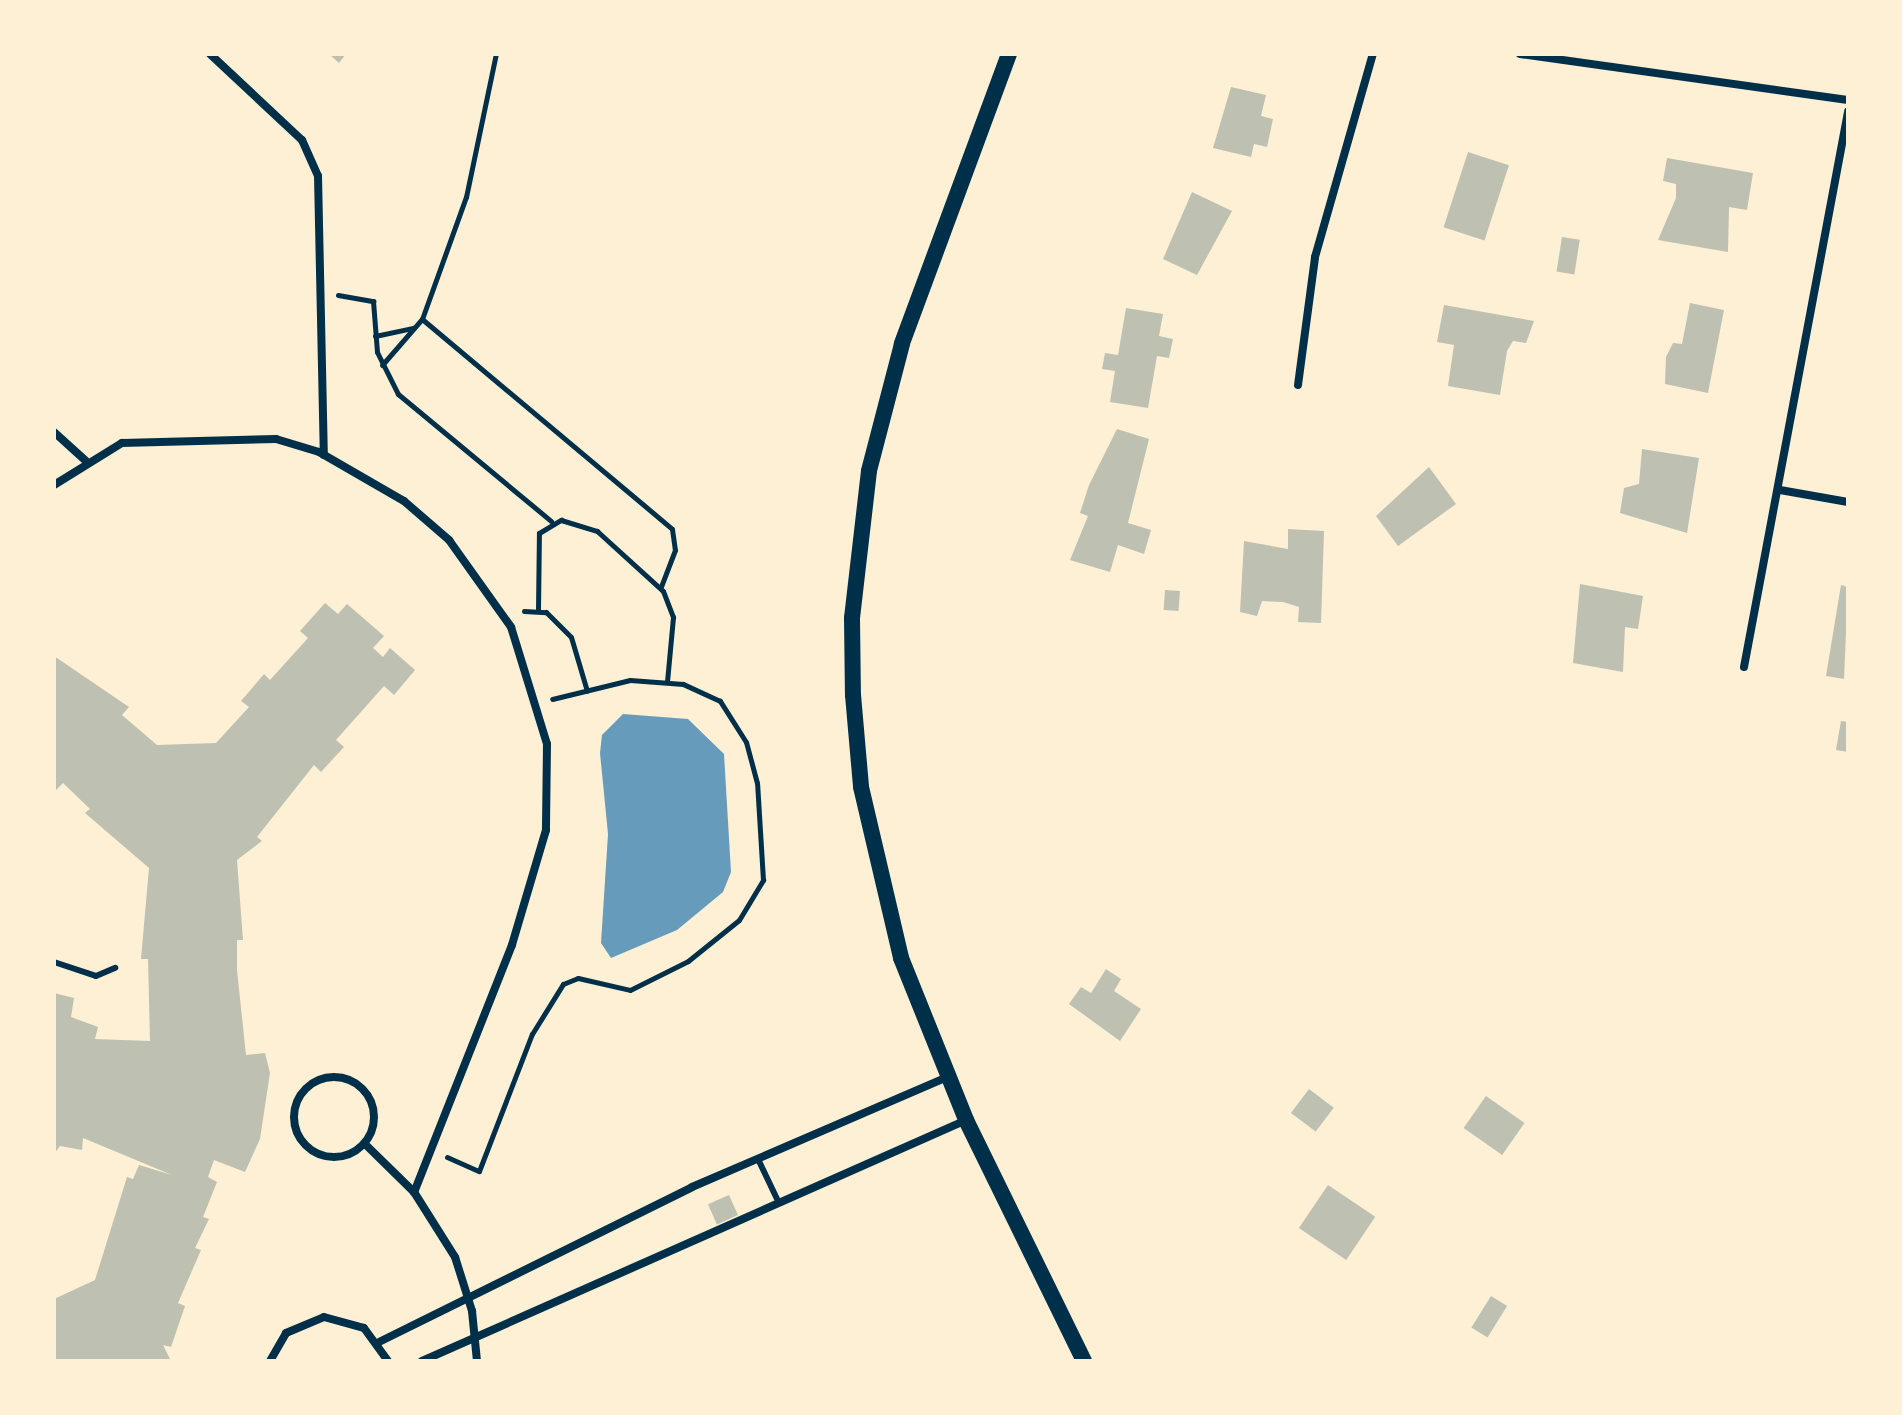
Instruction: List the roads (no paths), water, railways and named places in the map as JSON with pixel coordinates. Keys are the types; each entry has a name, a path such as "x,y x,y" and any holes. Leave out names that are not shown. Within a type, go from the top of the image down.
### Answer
{"main road":[{"path":"1009,54 902,344 869,471 852,618 861,787 878,874 948,1077 1084,1361"}],"street":[{"path":"210,54 310,152 318,176 324,455"},
{"path":"1298,385 1315,257 1373,54"},
{"path":"1520,54 1848,100"},
{"path":"1744,667 1780,490 1848,112"},
{"path":"54,432 85,460"},
{"path":"54,485 85,460 122,443 174,436 276,439 324,455 404,501 449,540 511,627 539,702 548,788 539,867 414,1192"},
{"path":"1780,490 1848,502"},
{"path":"332,1077 358,1084 375,1119 365,1144 330,1158 306,1147 294,1110 307,1088 332,1077"},
{"path":"379,1342 758,1159 948,1077"},
{"path":"422,1361 966,1120"},
{"path":"365,1144 414,1192 455,1257 469,1299 477,1361"},
{"path":"270,1361 286,1333 324,1317 345,1319 379,1342 388,1361"}],"lane":[{"path":"54,962 96,976 115,968"},
{"path":"758,1159 778,1201"}],"water":[{"path":"623,714 688,719 724,754 731,872 723,892 677,930 611,958 601,943 608,834 600,753 602,735"}]}
